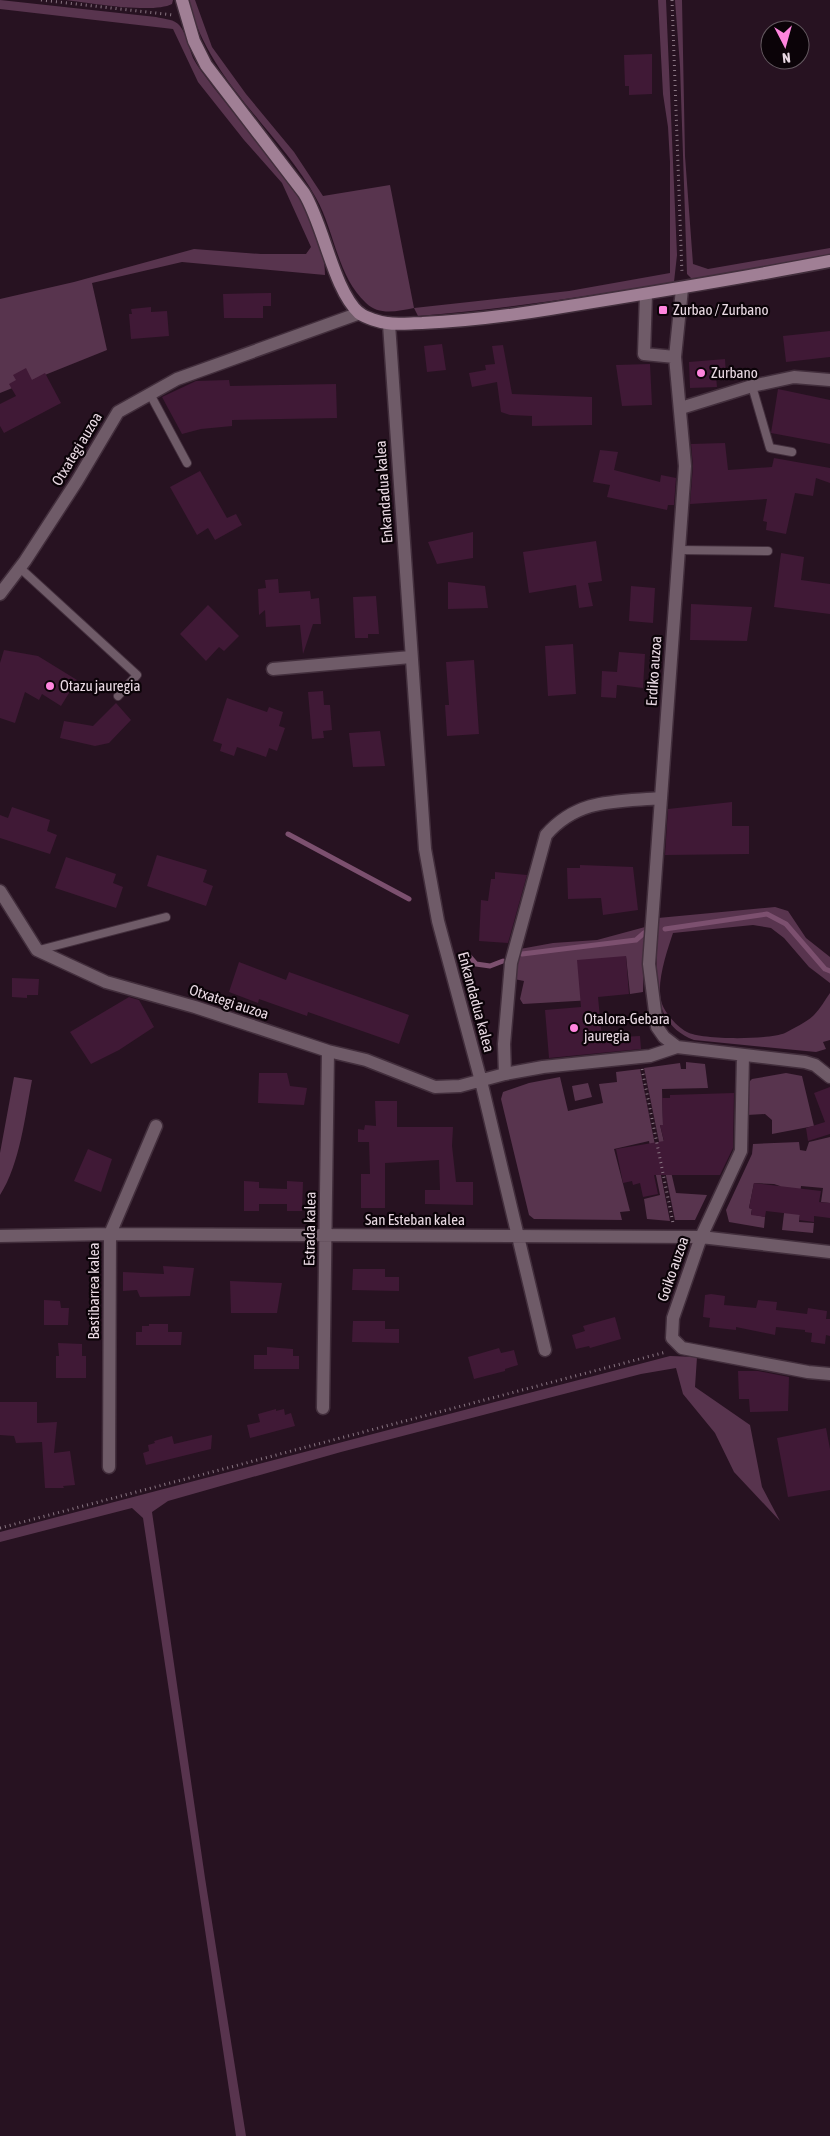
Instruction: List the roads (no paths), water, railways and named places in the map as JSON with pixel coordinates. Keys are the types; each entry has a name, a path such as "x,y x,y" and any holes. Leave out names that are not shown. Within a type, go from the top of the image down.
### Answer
{"street":[{"path":"182,0 186,17 206,65 311,206 340,284 348,299 360,313 375,320 389,324 444,322 501,316 682,288 830,261"},
{"name":"Erdiko auzoa","path":"677,1047 664,1037 657,1027 649,964 685,466 675,357 682,288"},
{"path":"646,294 644,354 675,357"},
{"name":"Otxategi auzoa","path":"0,594 20,568 77,481 118,412 177,379 360,313"},
{"name":"Enkandadua kalea","path":"389,324 426,849 438,921 480,1081 546,1350"},
{"path":"681,408 752,386 794,377 830,380"},
{"path":"273,669 412,657"},
{"path":"504,1074 504,1044 511,963 546,835 558,821 576,810 598,804 661,798"},
{"path":"0,891 37,950"},
{"name":"Otxategi auzoa","path":"37,950 106,982 195,1008 328,1051 366,1060 420,1083 435,1087 460,1086 480,1081"},
{"path":"480,1081 504,1074 543,1067 650,1056 677,1047 805,1062 815,1065 830,1077"},
{"name":"Estrada kalea","path":"323,1408 328,1051"},
{"name":"Goiko auzoa","path":"743,1055 741,1151 701,1237 673,1318 672,1338 682,1348 808,1372 830,1374"},
{"name":"Bastibarrea kalea","path":"109,1467 110,1234 156,1126"},
{"name":"San Esteban kalea","path":"0,1236 110,1234 701,1237 830,1252"}],"lane":[{"path":"752,386 770,448 792,452"},
{"path":"150,394 188,462"},
{"path":"679,550 768,551"},
{"path":"20,568 137,675 118,696"},
{"path":"37,950 166,917"}],"waterway":[{"path":"288,834 409,899"},
{"path":"665,929 767,914 786,924 825,969 830,971"},
{"path":"522,954 636,940 644,933"},
{"path":"469,956 476,964 490,966 503,961"}],"place":[{"name":"Zurbao / Zurbano","path":"663,310"},
{"name":"Zurbano","path":"701,373"},
{"name":"Otazu jauregia","path":"50,686"},
{"name":"Otalora-Gebara jauregia","path":"574,1028"}]}
